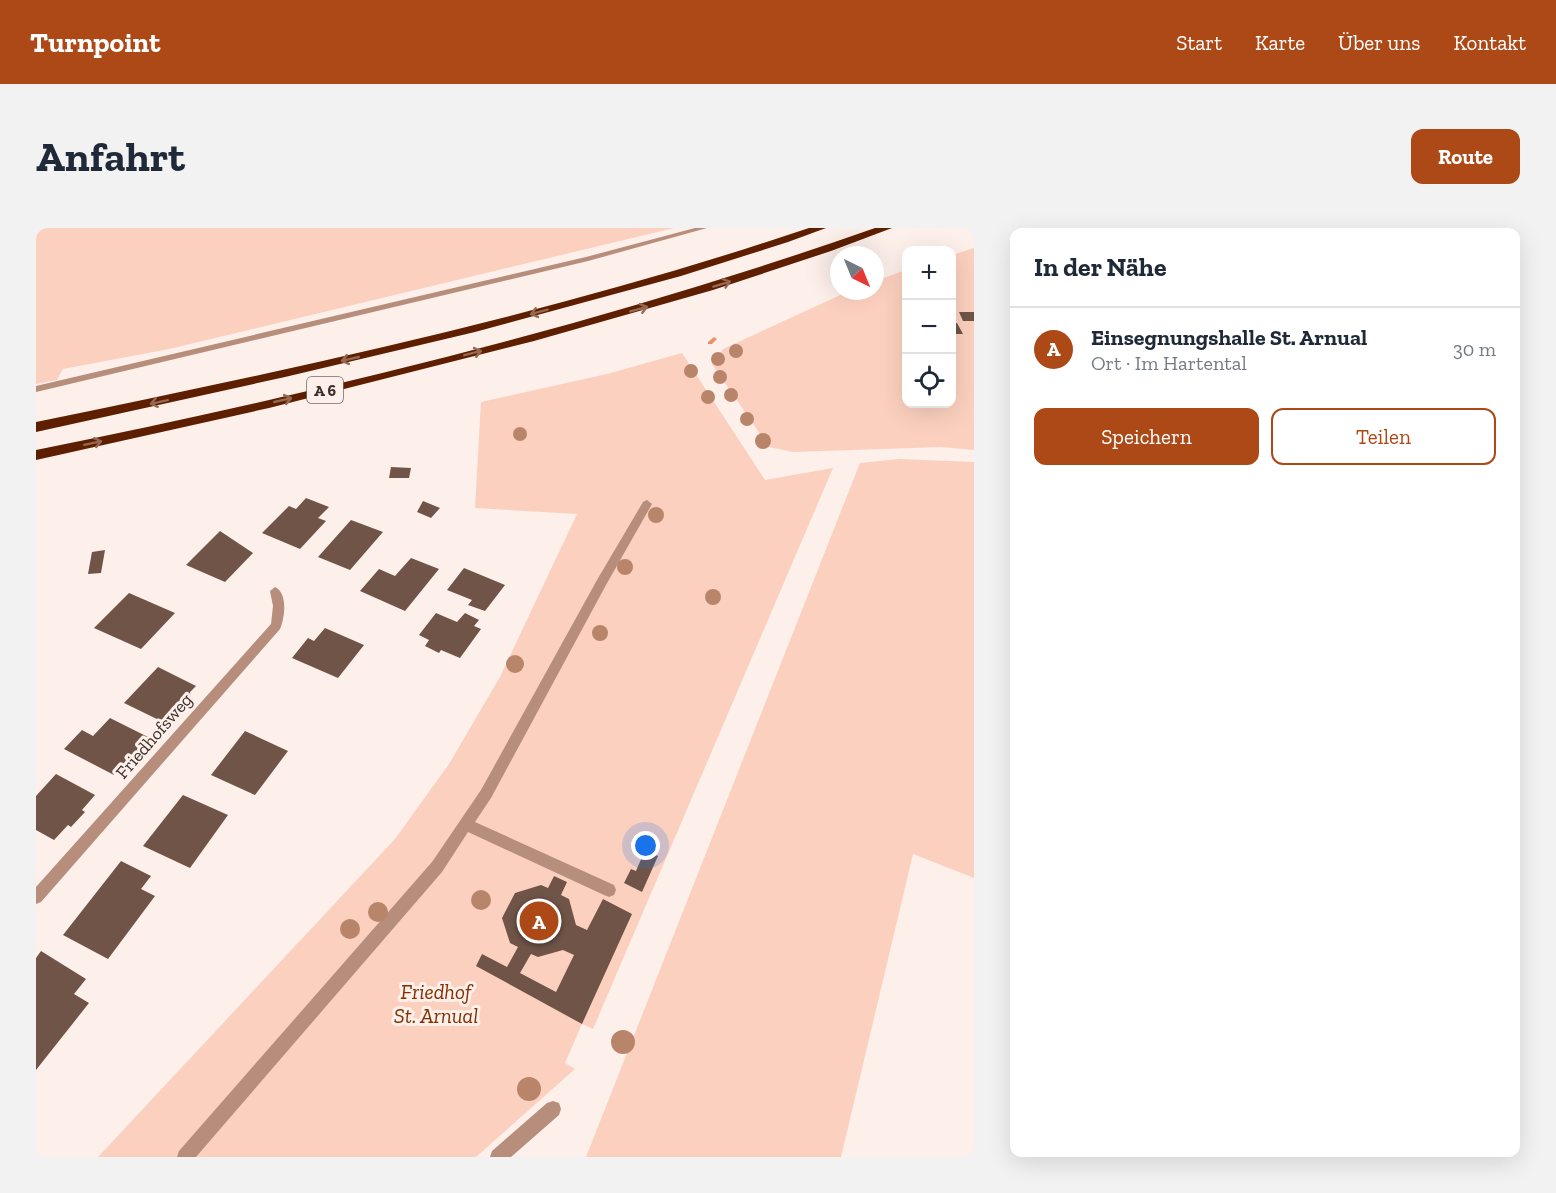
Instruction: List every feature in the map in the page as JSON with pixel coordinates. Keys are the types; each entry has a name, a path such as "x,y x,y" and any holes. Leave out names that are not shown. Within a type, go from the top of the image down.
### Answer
{"highway":[{"name":"A 6","path":"36,427 261,380 595,297 718,262 820,228"},
{"name":"A 6","path":"36,455 204,419 366,380 666,302 759,273 886,228"}],"street":[{"path":"36,389 565,265 703,228"},
{"path":"185,1157 437,867 486,794 601,583 647,504"},
{"name":"Friedhofsweg","path":"36,897 276,626 279,606 276,591"},
{"path":"466,824 609,890"},
{"path":"498,1157 553,1109"}],"green space":[{"path":"36,228 674,228 169,349 63,369 57,380 36,384"},
{"path":"974,248 974,450 941,447 793,452 769,447 712,364 723,349 830,300 884,300 884,278 902,271 902,408 956,408 956,254"},
{"name":"Friedhof St. Arnual","path":"682,353 765,480 833,468 593,1029 582,1024 565,1063 575,1069 476,1157 98,1157 395,839 449,764 500,677 577,514 475,508 481,402 607,374"},
{"path":"899,459 974,462 974,878 913,854 841,1157 586,1157 860,463"}],"building":[{"path":"959,312 974,312 974,321 963,321"},
{"path":"956,323 957,323 963,334 956,334"},
{"path":"391,467 411,468 409,478 389,478"},
{"path":"306,498 329,507 318,518 326,521 300,549 262,533 289,506 296,509"},
{"path":"423,501 440,508 431,518 417,512"},
{"path":"351,520 383,532 350,570 318,557"},
{"path":"220,531 253,553 225,582 186,565"},
{"path":"105,550 101,573 88,574 92,552"},
{"path":"411,558 439,569 405,611 360,591 379,569 395,576"},
{"path":"464,568 505,585 485,611 468,605 472,600 447,590"},
{"path":"129,593 175,613 141,649 94,628"},
{"path":"436,613 457,622 465,613 479,620 474,626 481,629 460,658 441,650 439,653 425,646 429,640 419,635"},
{"path":"325,628 364,645 338,678 292,658 308,638 314,641"},
{"path":"158,667 196,686 190,692 191,699 180,702 163,722 124,703"},
{"path":"110,718 148,737 142,743 144,747 138,753 132,754 114,775 64,749 82,730 93,736"},
{"path":"245,731 288,751 255,795 211,775"},
{"path":"56,774 95,795 82,810 85,812 54,840 36,830 36,796"},
{"path":"183,795 228,815 190,868 143,846"},
{"path":"645,850 658,856 642,892 624,883 631,869 636,871"},
{"path":"121,861 151,876 141,889 155,896 108,959 63,935"},
{"path":"554,876 567,882 561,895 569,899 576,925 587,930 603,899 632,914 582,1024 476,966 482,954 507,967 518,947 510,943 502,918 515,893 541,885 548,888","holes":["563,950 574,955 556,992 520,973 531,954 538,957"]},
{"path":"41,951 86,979 74,994 89,1003 36,1070 36,958"}],"waterway":[{"path":"710,343 714,339"}],"place":[{"name":"Einsegnungshalle St. Arnual","path":"539,921"}]}
